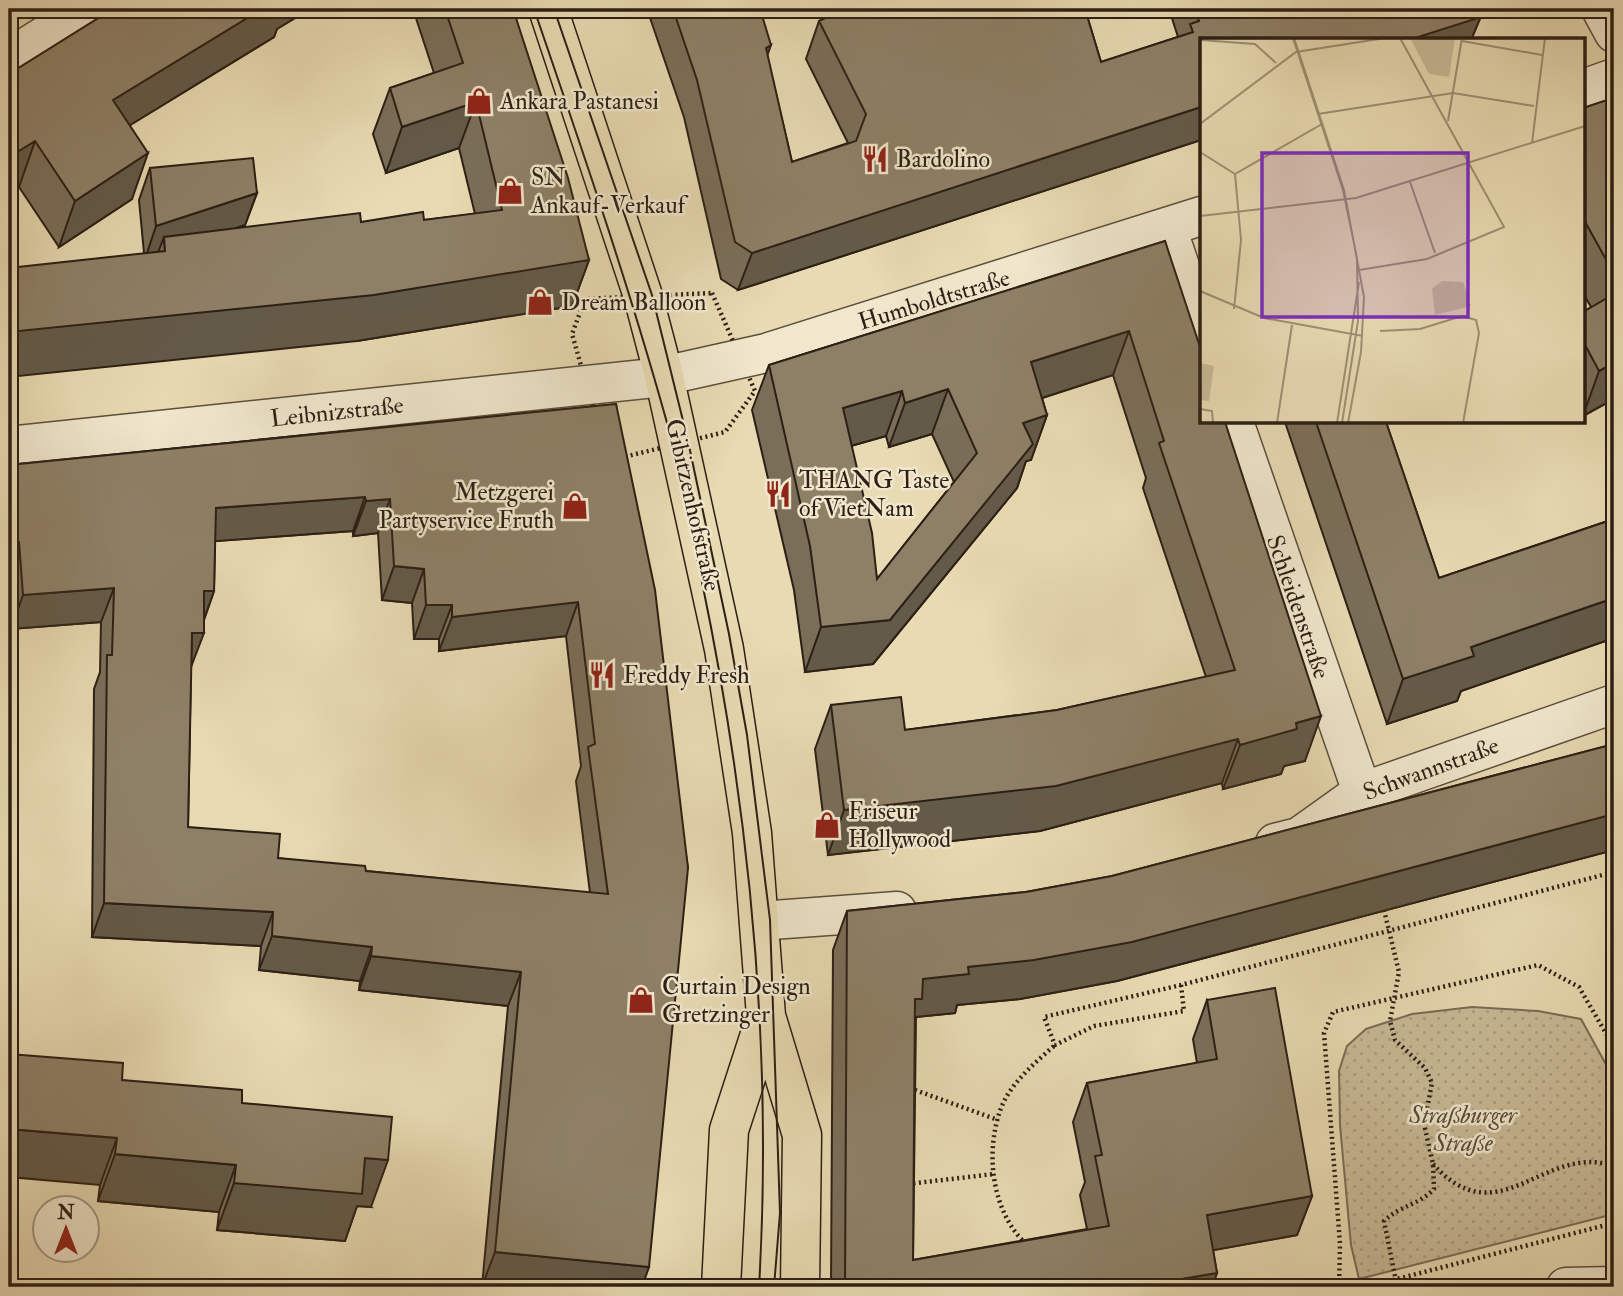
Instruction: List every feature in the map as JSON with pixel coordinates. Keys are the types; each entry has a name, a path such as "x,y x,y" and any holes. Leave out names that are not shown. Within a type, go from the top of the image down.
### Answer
{"main road":[{"name":"Gibitzenhofstraße","path":"548,9 624,235 664,376 724,649 752,833 766,1016 803,1135 800,1287"},
{"name":"Gibitzenhofstraße","path":"721,1287 729,1130 766,1016"}],"street":[{"path":"9,58 87,9"},
{"path":"1601,9 1614,33"},
{"path":"1584,89 1614,78"},
{"path":"1184,222 1200,322"},
{"name":"Humboldtstraße","path":"664,376 774,350 1184,222"},
{"name":"Leibnizstraße","path":"9,446 664,376"},
{"name":"Schleidenstraße","path":"1235,424 1362,792"},
{"name":"Schwannstraße","path":"1245,850 1299,837 1362,792 1614,704"},
{"path":"759,921 926,909"},
{"path":"1566,1287 1614,1286"}],"path":[{"path":"1055,1045 1044,1017 1390,932 1614,872"},
{"path":"1384,910 1399,972 1390,1021 1395,1040 1425,1068 1432,1083 1424,1124 1433,1164 1434,1189 1419,1203 1400,1206 1384,1221 1396,1281"},
{"path":"1339,1287 1340,1244 1324,1033 1332,1013 1538,965 1579,987 1614,1048"},
{"path":"1030,1249 1013,1232 998,1200 993,1141 1000,1110 1021,1077 1055,1045 1094,1026 1184,1011 1181,985"},
{"path":"915,1090 998,1120"},
{"path":"1433,1164 1447,1180 1468,1192 1486,1194 1535,1181 1551,1170 1573,1164 1614,1166"},
{"path":"908,1184 994,1174"},
{"path":"1366,1287 1614,1223"}],"green space":[{"name":"Straßburger Straße","path":"1472,1007 1538,1011 1581,1019 1614,1079 1614,1214 1359,1279 1351,1245 1340,1125 1339,1071 1347,1046 1366,1029 1412,1014"}],"building":[{"path":"113,9 262,9 113,100 148,153 75,201 35,141 9,157 9,74"},
{"path":"445,9 513,9 568,178 589,260 374,295 9,332 9,268 165,251 164,237 360,213 361,222 423,212 424,220 502,210 476,102 402,127 390,88 463,63"},
{"path":"673,9 760,9 771,45 766,48 792,162 856,141 866,114 819,21 844,9 1085,9 1101,62 1193,32 1190,24 1199,21 1195,9 1482,9 1478,18 1415,38 1200,38 1200,107 752,253 735,242 697,80"},
{"path":"1607,100 1614,112 1614,274 1584,220 1584,108"},
{"path":"253,158 257,193 156,226 150,168"},
{"path":"1165,241 1200,347 1200,424 1226,424 1321,716 1296,723 1297,729 1240,745 1238,739 1056,786 844,810 831,705 901,697 905,730 1057,710 1235,670 1159,443 1164,441 1129,331 1031,362 1047,415 1023,423 1033,444 890,620 821,627 810,546 769,365","holes":["948,389 977,453 877,579 872,533 843,408 902,391 905,403"]},
{"path":"1614,294 1614,363 1599,371 1584,343 1584,311"},
{"path":"616,404 655,590 688,868 649,1267 495,1252 521,972 371,956 372,947 272,936 273,912 104,903 107,655 112,655 114,588 23,595 19,542 9,543 9,465","holes":["365,497 366,501 390,499 394,566 424,569 426,605 452,605 452,617 578,602 595,744 588,747 608,894 366,871 365,866 278,858 280,834 188,827 192,633 204,633 204,591 214,591 216,508"]},
{"path":"1317,424 1387,424 1439,578 1614,519 1614,598 1471,647 1474,656 1403,679"},
{"path":"1614,744 1614,814 1132,942 1034,960 968,967 969,974 923,979 922,999 915,999 913,1260 1109,1226 1095,1156 1102,1155 1087,1083 1217,1059 1207,1000 1275,988 1312,1196 1207,1215 1217,1273 1134,1287 845,1287 847,911 1026,892 1112,876"},
{"path":"9,1054 123,1063 122,1080 242,1090 242,1103 392,1117 388,1160 365,1158 362,1194 234,1183 236,1165 115,1154 117,1138 9,1129"}],"tram line":[{"path":"534,9 624,277 657,386 685,493 719,669 745,845 760,1021 763,1198 759,1287"},
{"path":"554,9 652,295 688,441 729,634 747,735 770,920 780,1213 774,1287"}],"place":[{"name":"Ankara Pastanesi","path":"479,101"},
{"name":"Bardolino","path":"875,159"},
{"name":"SN Ankauf-Verkauf","path":"510,191"},
{"name":"Dream Balloon","path":"540,302"},
{"name":"THANG Taste of VietNam","path":"778,494"},
{"name":"Metzgerei Partyservice Fruth","path":"575,506"},
{"name":"Freddy Fresh","path":"602,675"},
{"name":"Friseur Hollywood","path":"827,825"},
{"name":"Curtain Design Gretzinger","path":"641,1000"}]}
